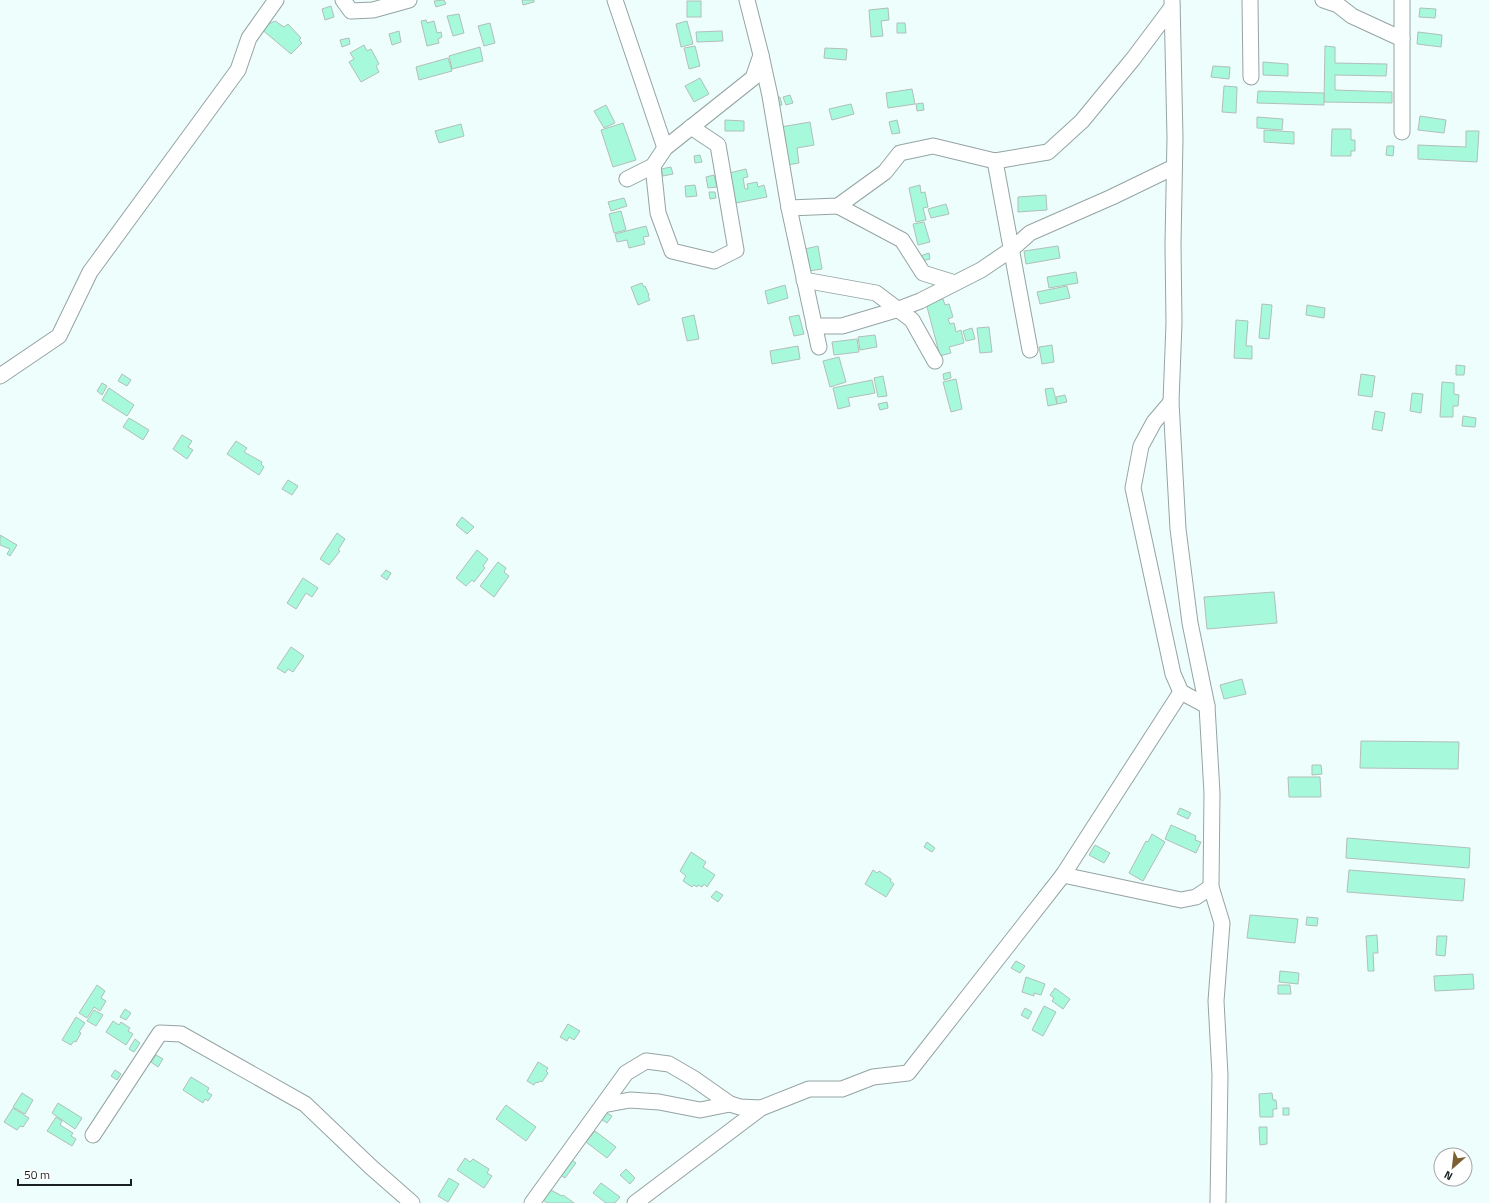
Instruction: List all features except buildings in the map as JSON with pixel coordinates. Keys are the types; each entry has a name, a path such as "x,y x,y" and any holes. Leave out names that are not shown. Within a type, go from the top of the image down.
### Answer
{"street":[{"path":"0,376 58,336 90,272 238,70 249,38 276,0"},
{"path":"343,0 351,11 373,10 409,0"},
{"path":"616,0 665,148"},
{"path":"747,0 770,96 789,208 819,347 842,326"},
{"path":"1250,0 1250,77"},
{"path":"1323,0 1338,5 1352,16 1402,39"},
{"path":"1402,0 1402,132"},
{"path":"838,206 885,172 900,153 933,146 995,161 1048,152 1082,121 1133,59 1172,3"},
{"path":"1172,3 1174,323 1171,402 1180,545 1190,623 1207,706 1212,793 1211,887 1222,923 1216,1001 1220,1075 1218,1203"},
{"path":"627,179 654,166 665,148 753,78 761,55"},
{"path":"654,166 658,213 672,251 714,261 736,250 718,145 691,127"},
{"path":"995,161 1030,350"},
{"path":"814,326 842,326 899,309 920,301 981,270 1012,249 1030,233 1112,197 1174,166"},
{"path":"789,208 838,206 902,240 923,273 955,283"},
{"path":"804,280 876,293 912,320 935,361"},
{"path":"1171,402 1154,422 1141,446 1133,488 1173,674 1181,692 1207,706"},
{"path":"635,1203 760,1108 809,1088 842,1090 873,1077 908,1073 1063,876 1181,692"},
{"path":"1063,876 1181,900 1196,897 1211,887"},
{"path":"93,1135 160,1033 181,1034 305,1104 371,1167 412,1203"},
{"path":"532,1203 626,1073 646,1061 669,1064 694,1078 730,1104 740,1107 760,1108"},
{"path":"603,1105 630,1100 659,1102 700,1110 730,1104"}]}
